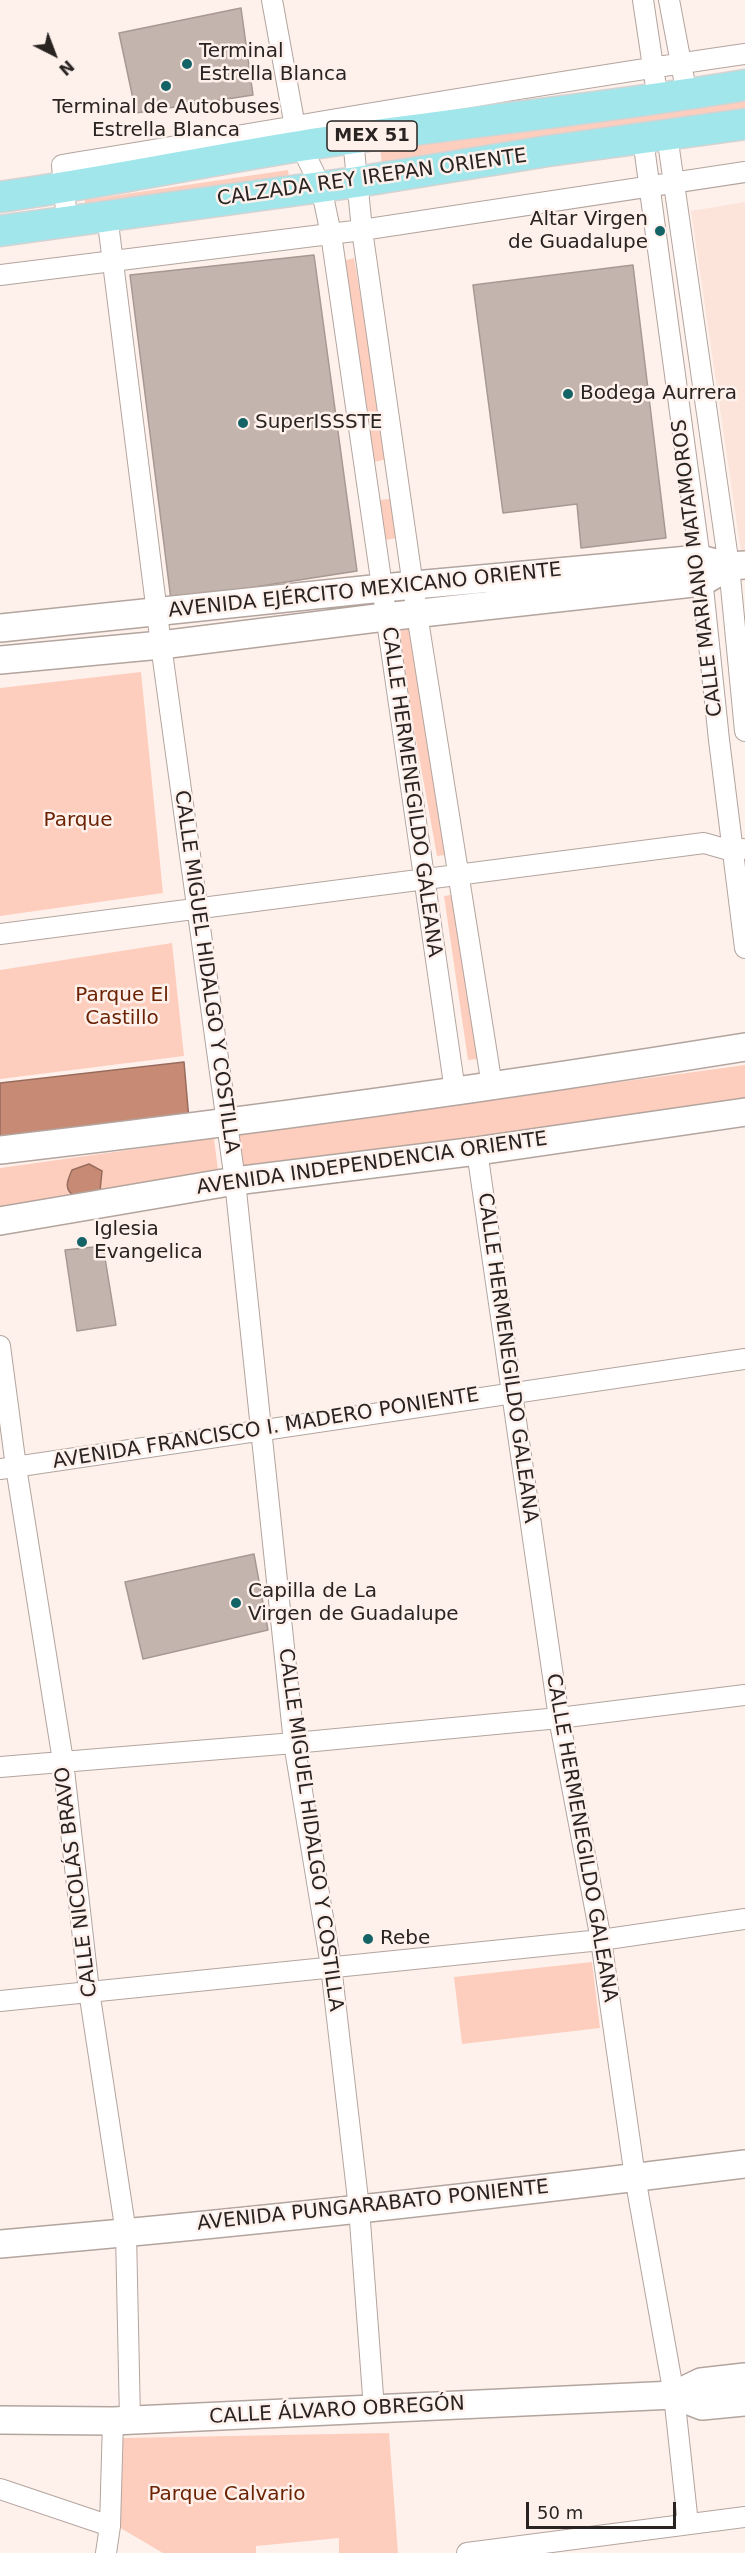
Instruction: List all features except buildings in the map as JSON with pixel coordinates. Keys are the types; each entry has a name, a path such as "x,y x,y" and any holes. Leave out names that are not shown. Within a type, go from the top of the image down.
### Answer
{"main road":[{"name":"CALZADA REY IREPAN ORIENTE","path":"0,197 64,188 298,137 353,138 658,100 745,85"},
{"name":"CALZADA REY IREPAN ORIENTE","path":"0,231 357,182 745,124"}],"street":[{"name":"CALLE HERMENEGILDO GALEANA","path":"272,0 298,137 321,187 331,234 455,1091"},
{"path":"643,0 658,100"},
{"path":"669,0 687,95"},
{"path":"298,137 653,66 745,54"},
{"name":"CALLE MARIANO MATAMOROS","path":"655,137 675,184 701,370 737,565 745,731"},
{"name":"CALLE MARIANO MATAMOROS","path":"655,137 650,188 737,826 745,948"},
{"name":"CALLE HERMENEGILDO GALEANA","path":"353,138 362,230 417,614 492,1086"},
{"path":"0,275 112,259 362,230 745,172"},
{"path":"64,188 67,222"},
{"name":"CALLE MIGUEL HIDALGO Y COSTILLA","path":"107,215 161,645 228,1123 294,1743 331,1966 359,2208 374,2409"},
{"path":"674,372 701,370"},
{"path":"365,473 396,468"},
{"name":"AVENIDA EJÉRCITO MEXICANO ORIENTE","path":"0,660 161,645 417,614 604,581 737,565"},
{"name":"AVENIDA EJÉRCITO MEXICANO ORIENTE","path":"0,628 413,585 604,581"},
{"path":"704,843 737,826"},
{"path":"0,934 704,843 739,850"},
{"path":"0,1149 228,1123 745,1047"},
{"name":"AVENIDA INDEPENDENCIA ORIENTE","path":"0,1221 235,1181 477,1151 745,1112"},
{"name":"CALLE HERMENEGILDO GALEANA","path":"477,1151 559,1718 601,1940 636,2177 674,2396 688,2524"},
{"name":"CALLE NICOLÁS BRAVO","path":"0,1346 8,1468 63,1761 89,1991 126,2233 121,2421 106,2553"},
{"name":"AVENIDA FRANCISCO I. MADERO PONIENTE","path":"8,1468 745,1359"},
{"path":"0,1767 559,1718 745,1695"},
{"path":"0,2001 601,1940 745,1919"},
{"name":"AVENIDA PUNGARABATO PONIENTE","path":"0,2244 359,2208 745,2164"},
{"path":"674,2396 701,2382 745,2377"},
{"path":"674,2396 702,2406 745,2402"},
{"name":"CALLE ÁLVARO OBREGÓN","path":"0,2420 121,2421 674,2396"},
{"path":"0,2489 110,2526"},
{"path":"467,2553 745,2517"}],"shaded area":[{"path":"745,202 745,552 741,552 691,211"},
{"path":"184,1062 189,1120 0,1144 0,1083"},
{"path":"89,1164 102,1171 100,1191 76,1197 69,1191 67,1185 72,1170"}],"green space":[{"path":"745,97 745,112 382,166 380,147"},
{"path":"288,170 290,183 85,209 85,200"},
{"path":"354,258 388,459 374,462 343,261"},
{"path":"390,499 396,538 385,540 379,500"},
{"path":"412,627 452,854 437,856 396,629"},
{"name":"Parque","path":"141,672 163,893 0,916 0,688"},
{"path":"457,894 478,1059 468,1060 444,896"},
{"name":"Parque El Castillo","path":"172,943 184,1056 0,1079 0,970"},
{"path":"745,1065 745,1106 245,1174 238,1134"},
{"path":"214,1138 219,1179 0,1213 0,1168"},
{"path":"592,1962 600,2028 462,2044 454,1977"},
{"name":"Parque Calvario","path":"389,2433 398,2553 339,2553 339,2538 256,2546 256,2553 163,2553 117,2526 123,2438"}],"place":[{"name":"Terminal Estrella Blanca","path":"187,64"},
{"name":"Terminal de Autobuses Estrella Blanca","path":"166,86"},
{"name":"Altar Virgen de Guadalupe","path":"660,231"},
{"name":"Bodega Aurrera","path":"568,394"},
{"name":"SuperISSSTE","path":"243,423"},
{"name":"Iglesia Evangelica","path":"82,1242"},
{"name":"Capilla de La Virgen de Guadalupe","path":"236,1603"},
{"name":"Rebe","path":"368,1939"}]}
